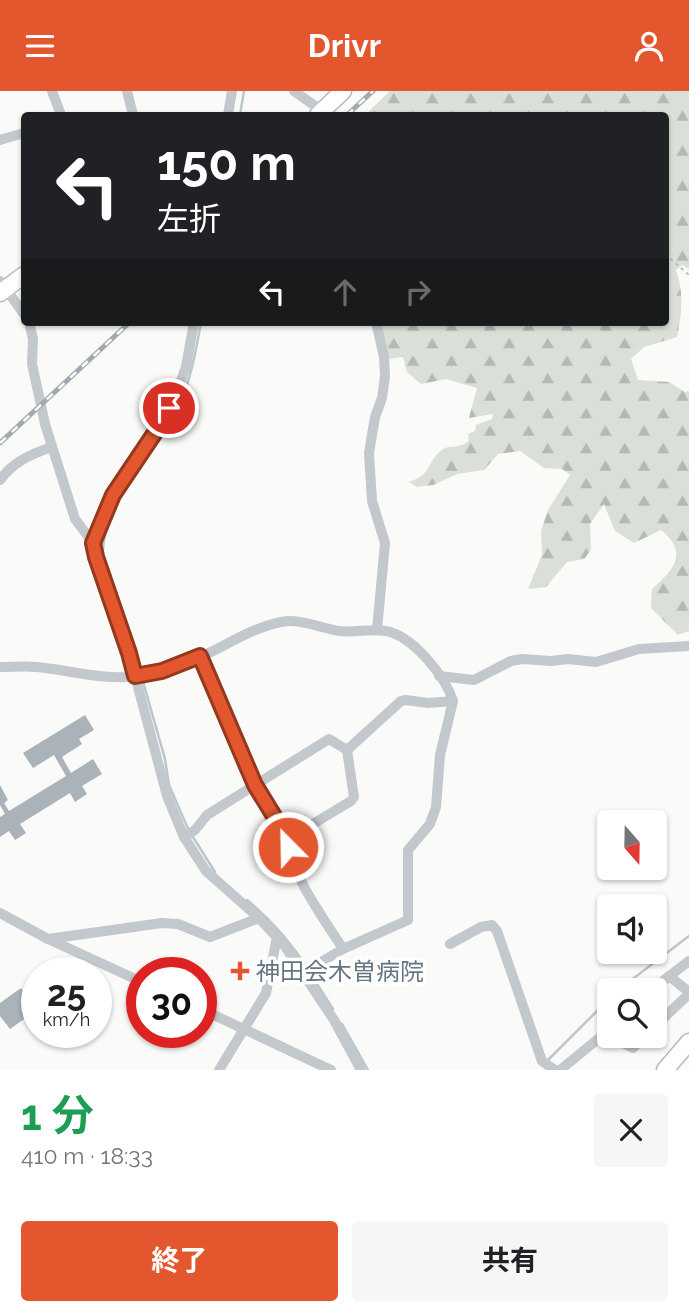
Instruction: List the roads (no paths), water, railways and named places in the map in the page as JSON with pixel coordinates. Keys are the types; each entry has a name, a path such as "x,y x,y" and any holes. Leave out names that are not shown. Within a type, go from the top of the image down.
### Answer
{"highway":[{"path":"321,112 343,91"},
{"path":"2,287 21,277"},
{"path":"665,1070 689,1042"}],"street":[{"path":"52,91 60,112"},
{"path":"128,91 132,112"},
{"path":"228,112 232,91"},
{"path":"294,91 319,112"},
{"path":"0,140 21,134"},
{"path":"2,287 21,310"},
{"path":"30,326 33,339 32,364 52,447 75,520 93,543 110,602 129,653 167,796 184,837 206,871 259,918 304,972 361,1070"},
{"path":"93,543 113,495 160,425 177,391 186,367 193,326"},
{"path":"377,326 385,376 382,398 374,417 369,453 372,501 385,543 377,630"},
{"path":"0,480 26,456 52,447"},
{"path":"0,667 35,666 92,674 135,676 162,671 235,638 291,620 355,633 389,631 414,644 439,676 453,701 435,786 436,807 430,824 408,850 408,919 343,949 304,972"},
{"path":"439,676 474,680 511,661 523,659 596,662 639,649 689,646"},
{"path":"200,656 255,785 288,839 297,873 343,949"},
{"path":"347,750 401,701 453,701"},
{"path":"184,837 195,830 207,815 329,739 347,750"},
{"path":"288,839 354,797 347,750"},
{"path":"0,913 48,939 126,975"},
{"path":"48,939 162,923 178,924 210,937 259,918"},
{"path":"450,944 481,927 492,925 497,930 542,1061 557,1070 597,1040"},
{"path":"219,1070 266,993 276,937"},
{"path":"667,1014 689,993 669,977 689,961"},
{"path":"217,1016 331,1070"}],"waterway":[{"path":"240,112 244,91"},
{"path":"103,559 104,538 110,518 179,406 190,375 200,326"},
{"path":"111,588 140,671"},
{"path":"142,678 165,759 169,785 189,831"},
{"path":"193,837 215,872"},
{"path":"247,900 280,931 307,968"},
{"path":"634,978 689,936"},
{"path":"310,973 333,1009"},
{"path":"548,1060 597,1011"},
{"path":"342,1024 368,1070"}],"railway":[{"path":"350,112 373,91"},
{"path":"0,443 126,326"}],"place":[{"name":"神田会木曽病院","path":"240,971"}]}
